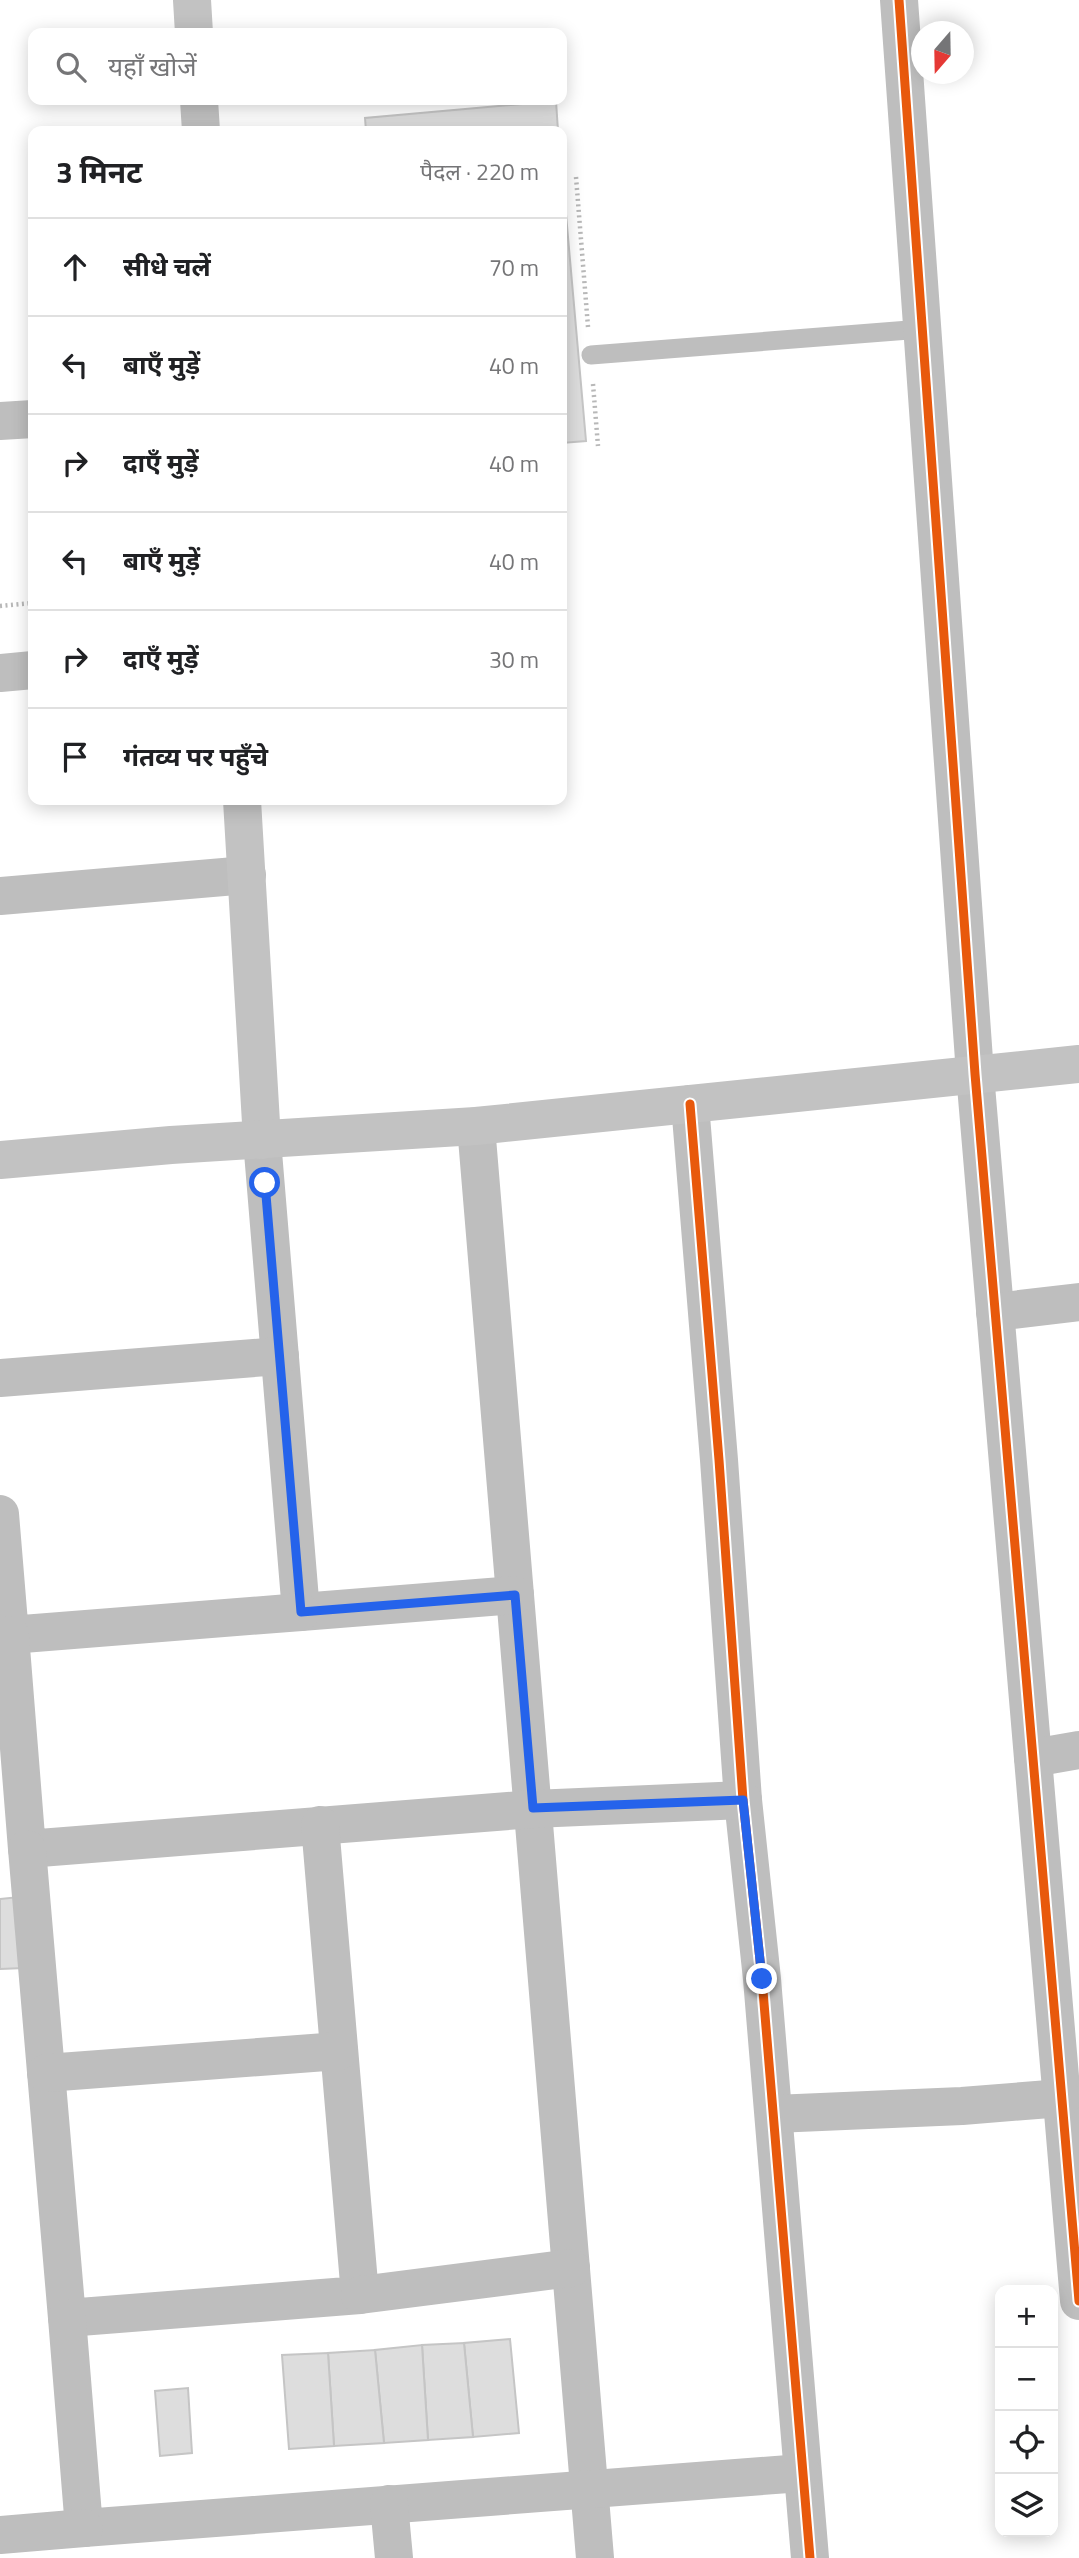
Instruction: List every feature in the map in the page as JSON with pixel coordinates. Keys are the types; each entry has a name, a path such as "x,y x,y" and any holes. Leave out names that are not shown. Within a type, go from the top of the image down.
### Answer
{"street":[{"path":"192,0 194,28"},
{"path":"899,0 975,1074 1033,1758 1066,1984 1062,2098 1079,2301"},
{"path":"199,105 201,126"},
{"path":"0,421 28,419"},
{"path":"0,673 28,670"},
{"path":"242,805 262,1140 301,1612"},
{"path":"0,896 247,875"},
{"path":"0,1160 171,1145 476,1126 1079,1064"},
{"path":"690,1104 743,1800 774,2114 810,2558"},
{"path":"476,1126 595,2558"},
{"path":"995,1311 1079,1302"},
{"path":"0,1378 279,1356"},
{"path":"0,1514 84,2528"},
{"path":"10,1635 515,1595"},
{"path":"1033,1758 1079,1750"},
{"path":"27,1849 533,1808 743,1800"},
{"path":"320,1825 360,2295"},
{"path":"47,2073 339,2051"},
{"path":"774,2114 962,2106 1062,2098"},
{"path":"66,2318 360,2295 571,2268"},
{"path":"0,2535 802,2473"},
{"path":"389,2504 394,2558"}],"lane":[{"path":"591,355 922,329"}],"path":[{"path":"576,177 598,446"},
{"path":"0,606 28,603"}],"building":[{"path":"511,105 556,105 558,126 366,126 365,118"},
{"path":"567,226 586,441 567,443"},
{"path":"19,1897 24,1968 0,1969 0,1899"},
{"path":"510,2339 519,2433 473,2437 464,2343"},
{"path":"464,2343 473,2437 428,2440 422,2345"},
{"path":"422,2345 428,2440 384,2443 375,2350"},
{"path":"375,2350 384,2443 334,2446 328,2353"},
{"path":"328,2353 334,2446 289,2449 282,2355"},
{"path":"188,2388 192,2453 160,2456 155,2391"}],"cycle path":[{"path":"899,0 975,1074 1079,2301"},
{"path":"690,1104 743,1800 762,1979 810,2558"}],"route":[{"path":"265,1183 301,1612 515,1595 533,1808 743,1800 762,1979"}]}
